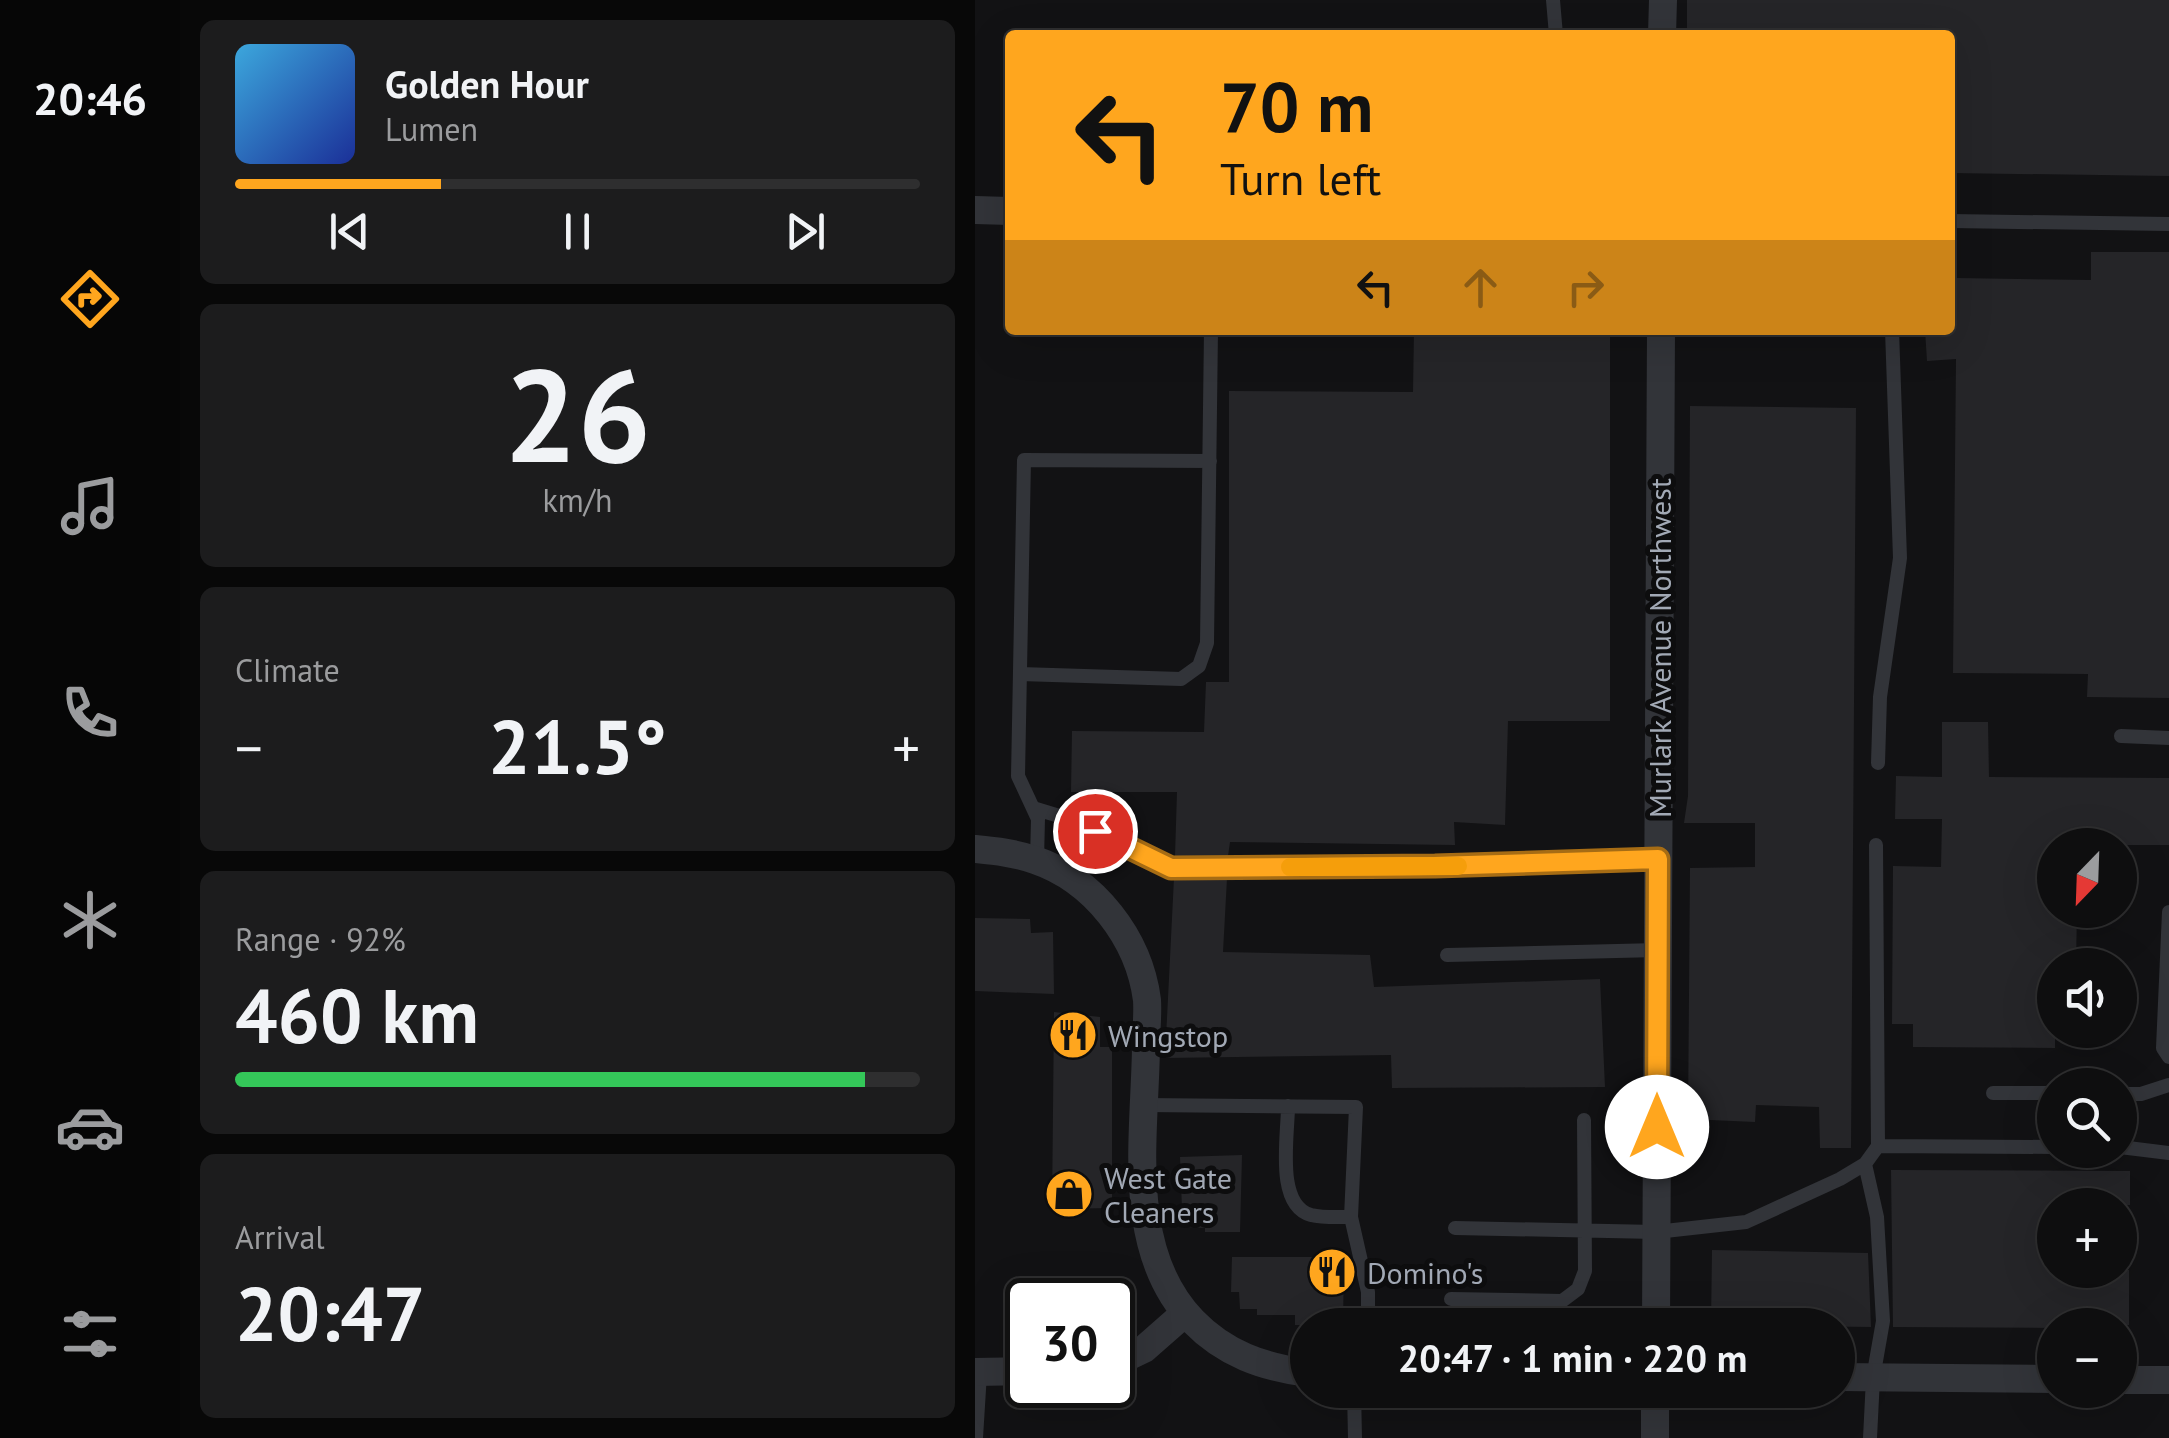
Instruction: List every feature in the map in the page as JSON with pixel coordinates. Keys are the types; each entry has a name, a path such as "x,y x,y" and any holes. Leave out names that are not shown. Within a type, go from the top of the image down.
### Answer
{"street":[{"path":"1662,30 1663,0"},
{"path":"975,210 1005,210"},
{"name":"Murlark Avenue Northwest","path":"1656,1308 1661,335"},
{"path":"975,849 1012,853 1063,872 1091,893 1120,926 1137,960 1147,1001 1144,1202 1154,1260 1185,1313 1208,1336 1267,1367 1290,1370"},
{"path":"1135,1353 1185,1313"},
{"path":"977,1372 1005,1371"},
{"path":"1855,1378 2037,1379"},
{"path":"2137,1380 2169,1380"},
{"path":"1655,1408 1655,1438"}],"lane":[{"path":"1553,0 1556,30"},
{"path":"1955,221 2169,224"},
{"path":"1020,674 1181,680 1199,666 1207,643 1211,335"},
{"path":"1878,763 1880,697 1900,558 1892,335"},
{"path":"1037,860 1038,819 1018,776 1024,460 1210,461"},
{"path":"2121,736 2169,738"},
{"path":"1033,808 1069,819 1171,868 1658,859"},
{"path":"1455,1228 1656,1232 1746,1222 1865,1164 1878,1146 1876,845"},
{"path":"2169,912 2163,1048 2169,1057"},
{"path":"1447,955 1657,950"},
{"path":"2137,1094 2169,1085"},
{"path":"1993,1093 2037,1093"},
{"path":"1145,1104 1356,1107 1351,1217 1367,1308"},
{"path":"1288,1106 1287,1186 1292,1201 1312,1215 1351,1217"},
{"path":"1451,1299 1562,1300 1578,1288 1585,1271 1587,1231 1584,1120"},
{"path":"1878,1146 2037,1147"},
{"path":"2137,1150 2169,1153"},
{"path":"1865,1164 1877,1217 1883,1321 1873,1378 1870,1438"},
{"path":"976,1438 977,1372"},
{"path":"1354,1408 1355,1438"}],"building":[{"path":"1687,0 2169,0 2169,176 1955,173 1955,30 1687,30"},
{"path":"2091,252 2169,252 2169,698 2087,697 2088,674 1953,673 1956,359 1927,361 1925,335 1955,335 1956,278 2091,280"},
{"path":"1414,335 1610,335 1610,721 1508,721 1505,825 1454,822 1455,845 1230,842 1228,856 1175,856 1177,792 1071,792 1072,731 1204,732 1206,682 1229,682 1229,391 1413,392"},
{"path":"1690,406 1856,408 1851,1148 1820,1148 1819,1107 1756,1105 1755,1122 1688,1119 1690,868 1755,867 1755,823 1684,823 1688,796"},
{"path":"1942,722 1988,722 1989,777 2169,778 2169,845 2137,845 2137,828 2037,828 2037,928 2077,928 2076,948 2037,948 2037,1048 1913,1047 1913,1024 1892,1024 1893,866 1941,867 1942,819 1895,819 1896,776 1942,777"},
{"path":"1174,878 1227,878 1223,952 1370,955 1374,987 1600,979 1605,1087 1392,1088 1391,1055 1165,1058"},
{"path":"975,918 1030,919 1031,933 1053,932 1054,994 975,991"},
{"path":"1054,1012 1100,1017 1100,1047 1112,1047 1112,1208 1052,1209"},
{"path":"1242,1155 1240,1232 1205,1232 1205,1228 1186,1227 1180,1157"},
{"path":"1891,1170 2130,1171 2130,1188 2037,1188 2037,1288 2129,1288 2129,1308 2037,1308 2037,1328 1893,1327"},
{"path":"1712,1250 1868,1253 1871,1327 1855,1327 1855,1308 1711,1308"},
{"path":"1232,1257 1344,1257 1343,1308 1290,1308 1290,1315 1257,1315 1257,1309 1240,1309 1239,1292 1231,1292"}],"slow traffic":[{"path":"1290,867 1458,866"}],"place":[{"name":"Wingstop","path":"1073,1035"},
{"name":"West Gate Cleaners","path":"1069,1194"},
{"name":"Domino's","path":"1332,1272"}],"route":[{"path":"1095,831 1171,868 1658,859 1657,1127"}]}
